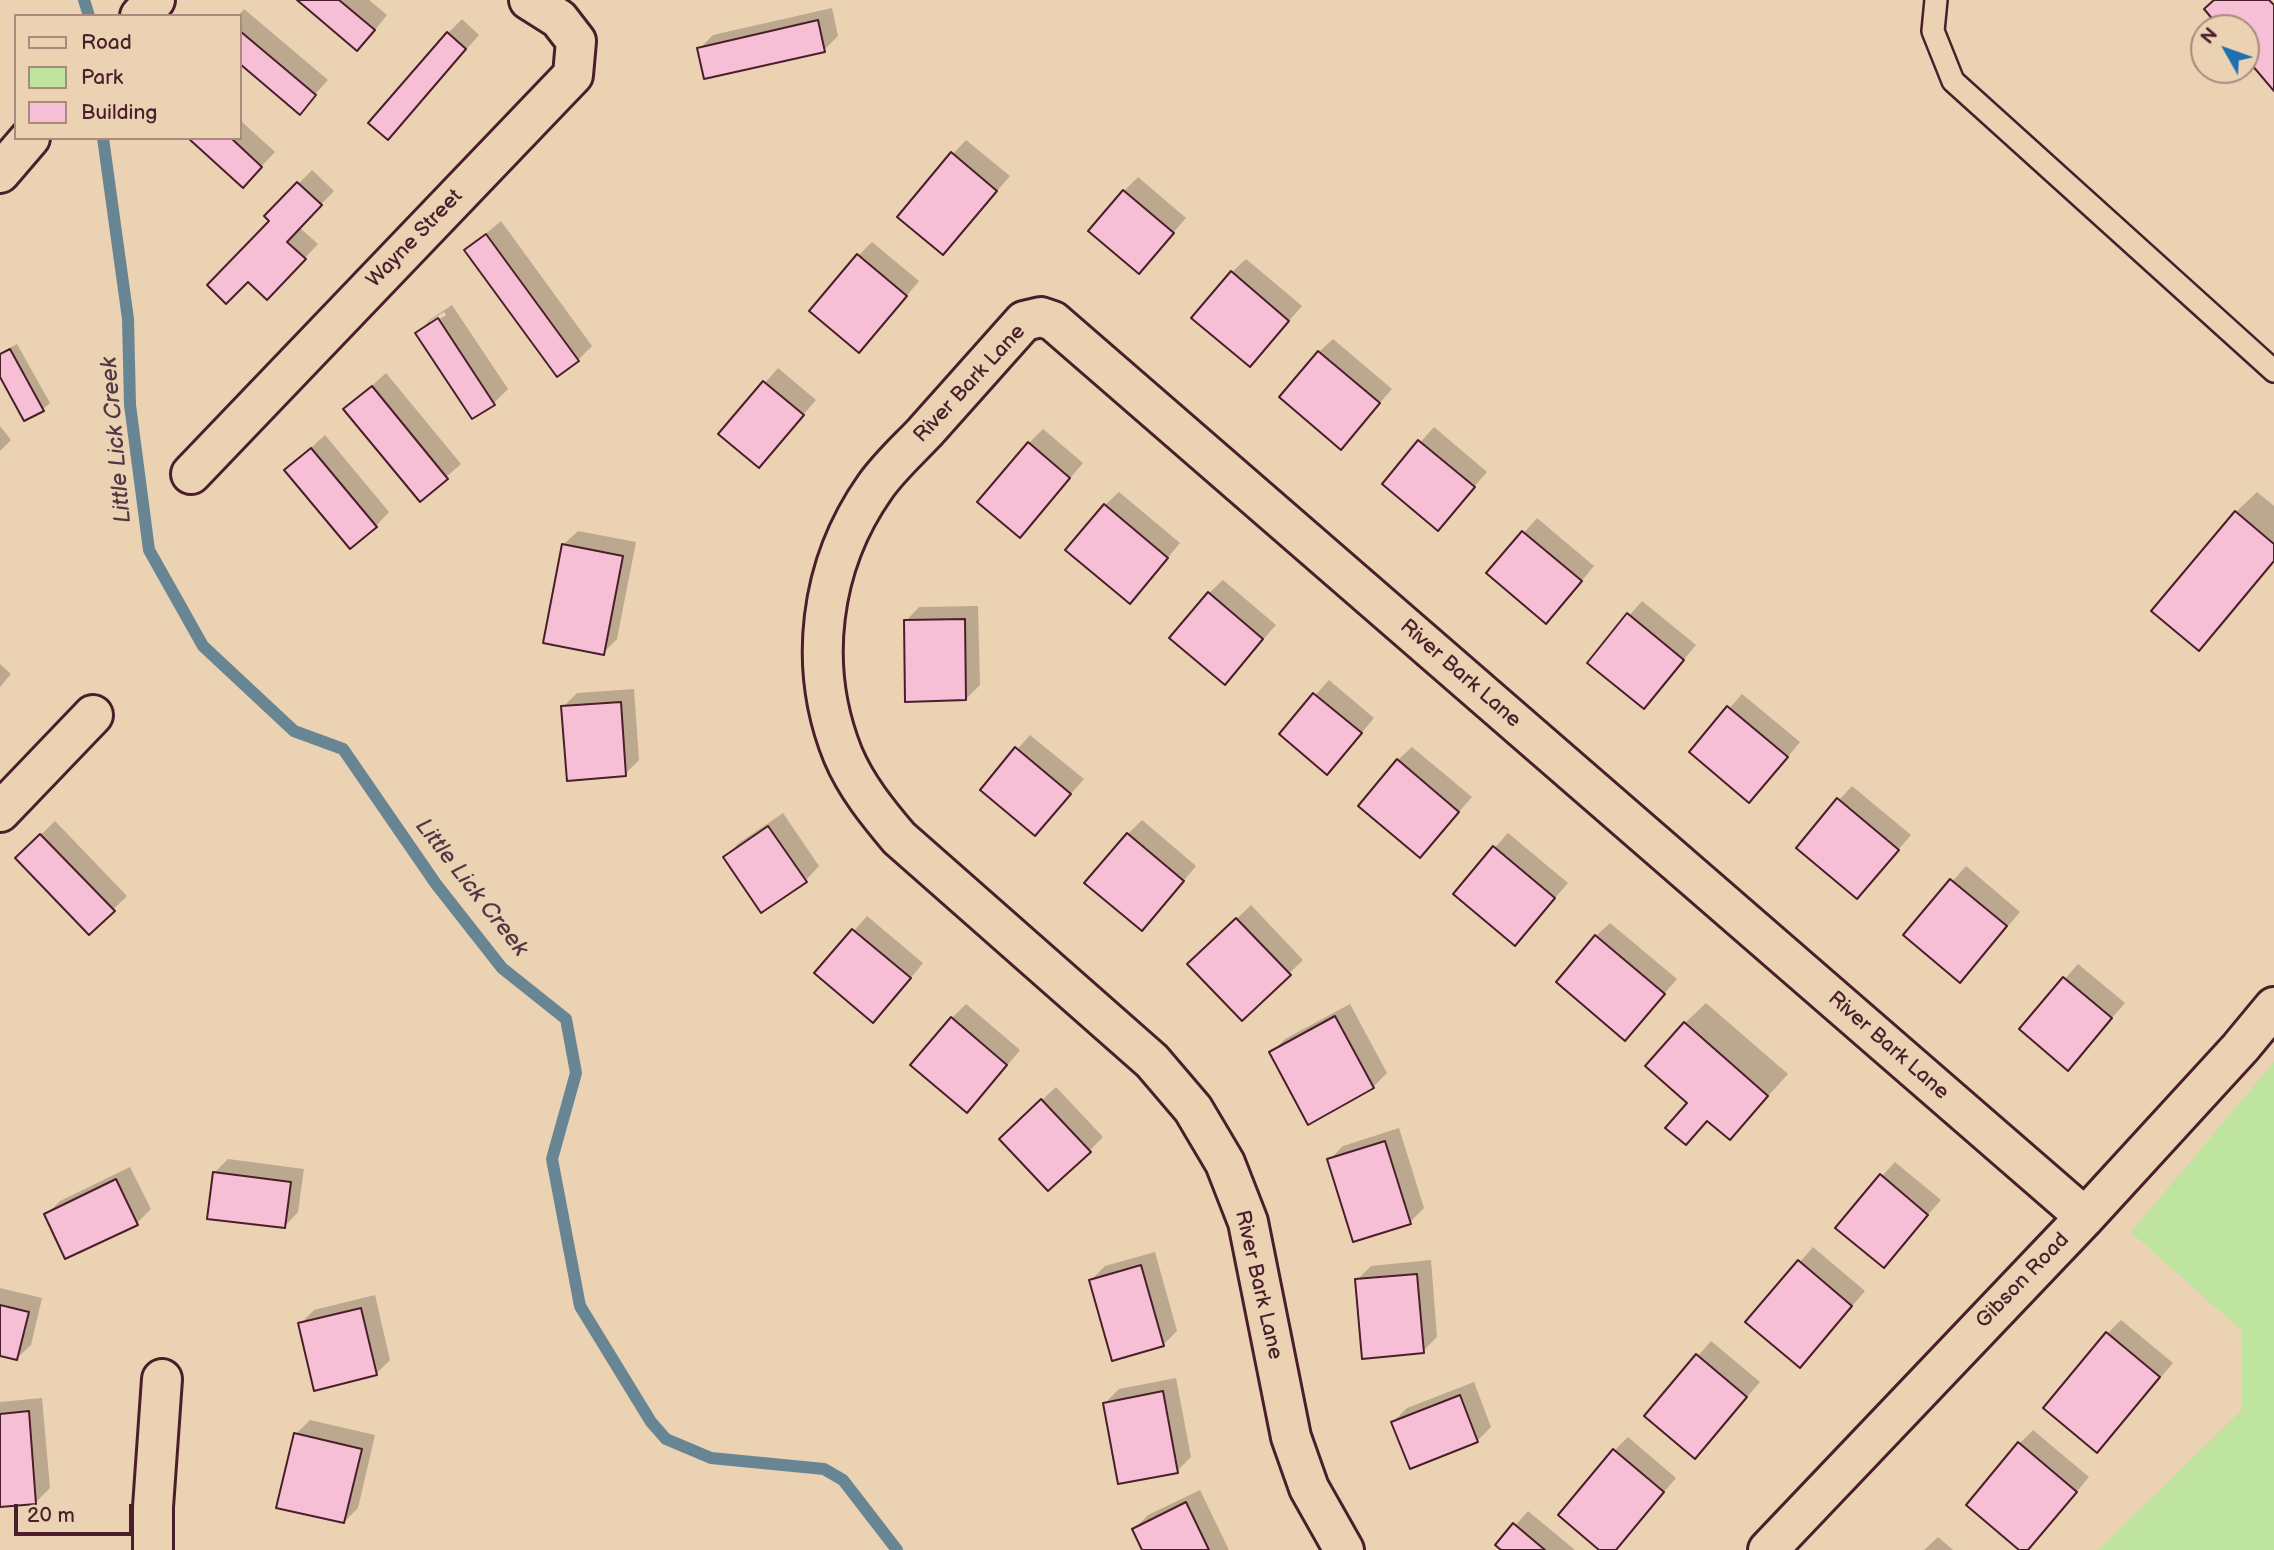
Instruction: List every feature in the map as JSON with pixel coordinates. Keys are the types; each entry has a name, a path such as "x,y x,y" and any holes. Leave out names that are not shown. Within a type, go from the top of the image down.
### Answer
{"street":[{"path":"142,14 155,0"},
{"name":"Wayne Street","path":"191,474 573,75 576,41 559,19 529,0"},
{"name":"River Bark Lane","path":"1344,1550 1309,1488 1291,1437 1248,1222 1225,1163 1193,1109 1152,1061 899,838 867,799 844,756 830,715 822,673 823,624 832,575 850,528 876,486 1024,321 1041,317 1053,321 2085,1217"},
{"path":"0,812 93,715"},
{"name":"Gibson Road","path":"1768,1550 2085,1217 2240,1048 2274,1007"},
{"path":"153,1550 153,1507 162,1379"}],"lane":[{"path":"1936,0 1933,31 1954,81 2274,370"}],"green space":[{"path":"2274,1062 2274,1550 2098,1550 2242,1410 2242,1331 2131,1232"}],"building":[{"path":"297,0 339,0 375,30 357,51"},
{"path":"2214,0 2269,0 2274,5 2274,91 2260,74 2260,14 2208,14 2204,9"},
{"path":"818,20 825,52 704,79 697,48"},
{"path":"447,32 466,49 388,140 368,123"},
{"path":"242,33 316,95 300,115 242,66"},
{"path":"190,140 233,140 262,167 243,188"},
{"path":"951,152 997,191 943,255 897,217"},
{"path":"297,182 322,205 287,242 306,259 267,300 248,282 226,304 207,285 269,221 264,216"},
{"path":"1123,190 1174,233 1139,274 1088,231"},
{"path":"486,234 579,361 557,377 464,250"},
{"path":"857,254 907,296 859,353 809,311"},
{"path":"1231,271 1289,321 1250,367 1191,318"},
{"path":"438,318 495,405 472,419 415,333"},
{"path":"10,349 44,411 24,421 0,377 0,354"},
{"path":"1318,351 1380,403 1341,450 1279,397"},
{"path":"763,381 804,415 759,468 718,434"},
{"path":"372,386 448,479 420,502 343,409"},
{"path":"1418,440 1475,487 1438,531 1382,484"},
{"path":"1028,442 1070,478 1020,538 977,502"},
{"path":"311,448 377,527 350,549 284,470"},
{"path":"1104,504 1168,558 1130,604 1065,550"},
{"path":"2235,511 2274,544 2274,561 2199,651 2151,611"},
{"path":"1522,531 1582,581 1546,624 1486,573"},
{"path":"562,544 623,556 604,655 543,643"},
{"path":"1208,592 1263,639 1225,685 1169,638"},
{"path":"1627,613 1684,660 1644,709 1587,663"},
{"path":"965,619 966,700 905,702 904,620"},
{"path":"1313,693 1362,733 1327,775 1279,734"},
{"path":"621,702 626,776 567,781 561,706"},
{"path":"1727,706 1788,757 1749,803 1689,752"},
{"path":"1015,747 1071,794 1035,836 980,790"},
{"path":"1397,759 1459,812 1420,858 1358,806"},
{"path":"1837,798 1899,850 1857,899 1796,848"},
{"path":"768,826 807,882 761,913 723,857"},
{"path":"1127,833 1184,881 1142,931 1084,883"},
{"path":"40,834 115,911 89,935 15,858"},
{"path":"1493,846 1555,898 1515,946 1453,894"},
{"path":"1950,879 2007,926 1960,983 1903,935"},
{"path":"1236,918 1291,975 1242,1021 1187,964"},
{"path":"852,929 911,978 873,1023 814,973"},
{"path":"1595,935 1665,994 1625,1041 1556,982"},
{"path":"2063,977 2112,1018 2068,1071 2019,1029"},
{"path":"1335,1016 1374,1088 1308,1125 1269,1052"},
{"path":"951,1017 1007,1065 967,1113 910,1065"},
{"path":"1684,1022 1768,1096 1730,1140 1707,1121 1686,1145 1665,1128 1687,1103 1645,1066"},
{"path":"1041,1099 1091,1152 1048,1191 999,1139"},
{"path":"1385,1141 1411,1224 1353,1242 1327,1159"},
{"path":"213,1172 291,1182 285,1228 207,1219"},
{"path":"1880,1174 1928,1215 1884,1268 1835,1228"},
{"path":"116,1179 138,1225 65,1259 44,1214"},
{"path":"1798,1260 1852,1306 1800,1368 1745,1322"},
{"path":"1141,1265 1164,1346 1112,1361 1089,1280"},
{"path":"1417,1274 1424,1353 1362,1359 1355,1279"},
{"path":"0,1305 29,1312 17,1360 0,1356"},
{"path":"361,1308 377,1375 314,1391 298,1323"},
{"path":"2106,1332 2160,1377 2097,1453 2043,1408"},
{"path":"1696,1354 1747,1397 1695,1459 1644,1416"},
{"path":"1163,1391 1178,1473 1118,1484 1103,1403"},
{"path":"1460,1395 1478,1442 1410,1469 1391,1422"},
{"path":"29,1411 36,1504 0,1507 0,1414"},
{"path":"294,1433 362,1449 344,1523 276,1508"},
{"path":"2018,1442 2077,1492 2028,1550 2019,1550 1966,1505"},
{"path":"1613,1449 1664,1492 1616,1550 1599,1550 1558,1515"},
{"path":"1186,1502 1209,1550 1142,1550 1132,1529"},
{"path":"1513,1523 1545,1550 1501,1550 1495,1545"}],"waterway":[{"name":"Little Lick Creek","path":"84,0 88,14"},
{"name":"Little Lick Creek","path":"103,140 128,319 130,405 149,550 203,646 294,731 343,749 436,884 502,968 566,1019 576,1073 552,1159 580,1306 651,1422 666,1439 711,1458 824,1469 843,1480 897,1550"}]}
